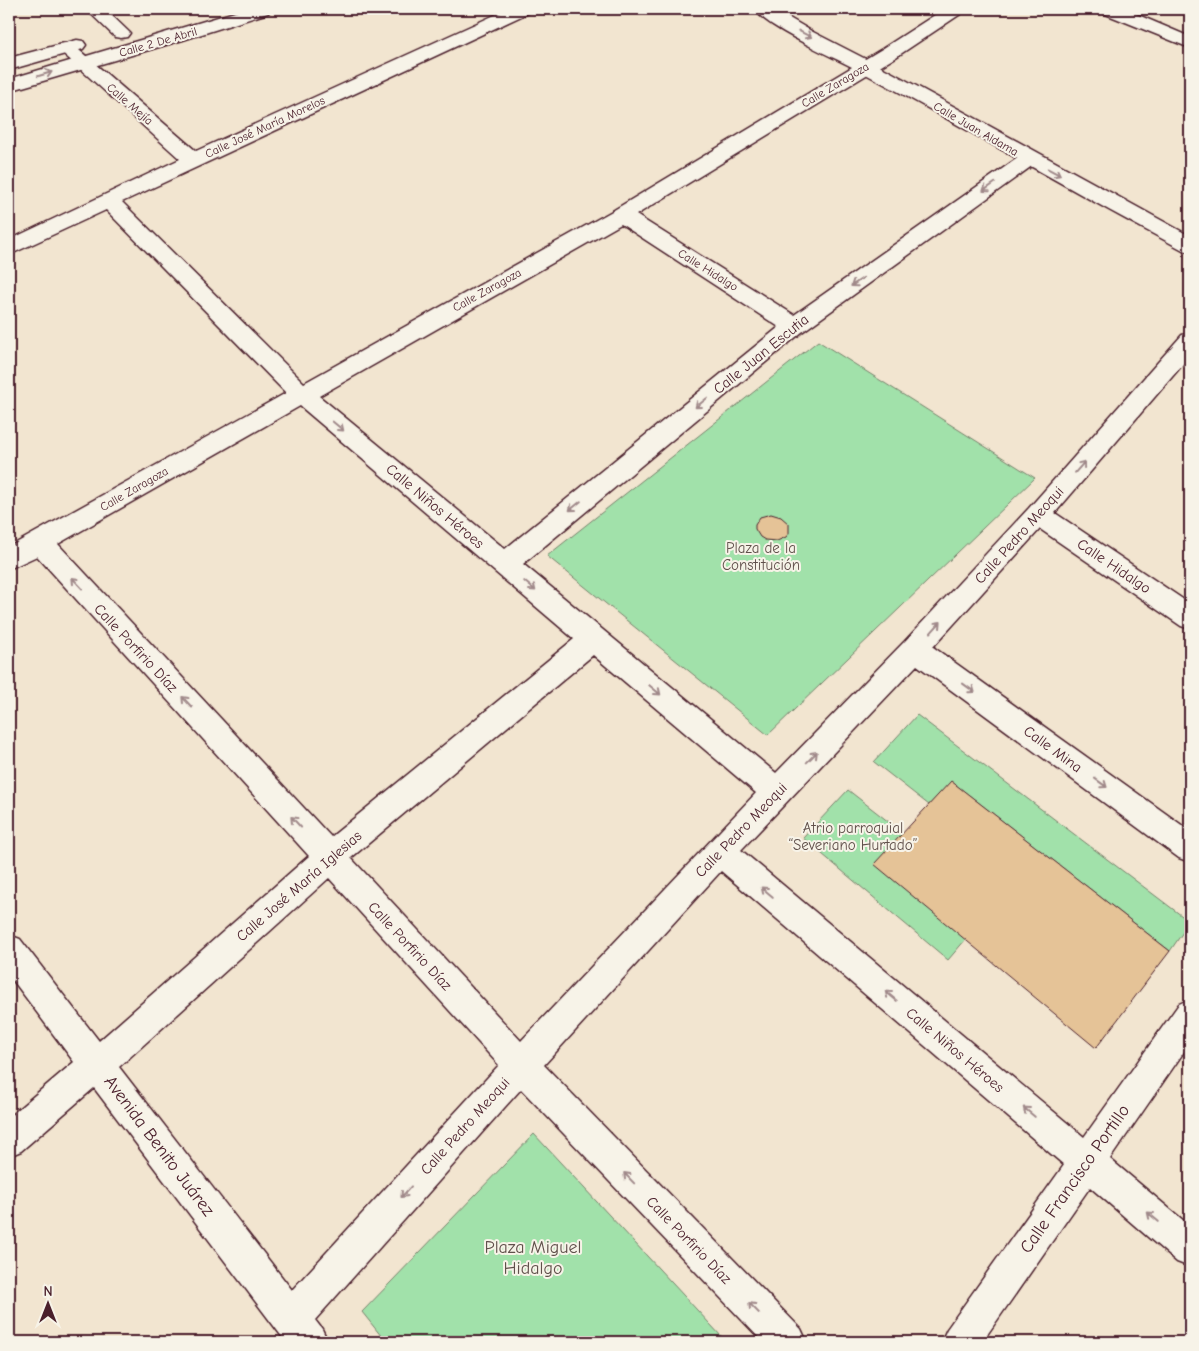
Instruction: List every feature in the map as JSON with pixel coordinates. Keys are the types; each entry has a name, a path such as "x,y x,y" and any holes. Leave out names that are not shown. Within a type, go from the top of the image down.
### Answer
{"street":[{"path":"95,9 139,48"},
{"name":"Calle 2 De Abril","path":"82,63 139,48 262,9"},
{"name":"Calle José María Morelos","path":"13,239 109,201 522,9"},
{"name":"Calle Juan Aldama","path":"763,9 791,27 866,66 1029,159 1190,245"},
{"name":"Calle Zaragoza","path":"9,559 621,215 889,53 956,9"},
{"path":"1109,9 1190,43"},
{"name":"Calle 2 De Abril","path":"66,48 121,33"},
{"path":"9,64 66,48"},
{"name":"Calle Mejía","path":"66,48 194,160"},
{"path":"9,85 82,63"},
{"name":"Calle Juan Escutia","path":"504,565 794,326 1029,159"},
{"name":"Calle Niños Héroes","path":"109,201 301,394 778,793"},
{"name":"Calle Hidalgo","path":"621,215 794,326"},
{"name":"Calle Pedro Meoqui","path":"300,1331 521,1065 720,852 915,650 1038,515 1190,340"},
{"name":"Calle Hidalgo","path":"1038,515 1190,618"},
{"name":"Calle Porfirio Díaz","path":"40,542 521,1065 788,1342"},
{"name":"Calle José María Iglesias","path":"9,1139 96,1065 329,858 593,639"},
{"name":"Calle Mina","path":"915,650 1190,848"},
{"name":"Calle Niños Héroes","path":"720,852 1190,1249"},
{"name":"Avenida Benito Juárez","path":"9,950 300,1331"},
{"name":"Calle Francisco Portillo","path":"960,1342 1190,1015"}],"green space":[{"name":"Plaza de la Constitución","path":"818,341 1035,478 768,735 547,556"},
{"path":"917,715 1190,922 1170,951 952,782 929,805 874,762"},
{"name":"Atrio parroquial “Severiano Hurtado”","path":"848,790 903,833 966,939 948,960 803,838"},
{"name":"Plaza Miguel Hidalgo","path":"534,1134 722,1337 718,1342 386,1342 362,1312"}],"building":[{"path":"771,514 781,517 789,524 789,533 786,537 777,541 765,540 760,537 755,529 755,525 760,517"},
{"path":"951,781 1170,951 1096,1048 874,864"}]}
